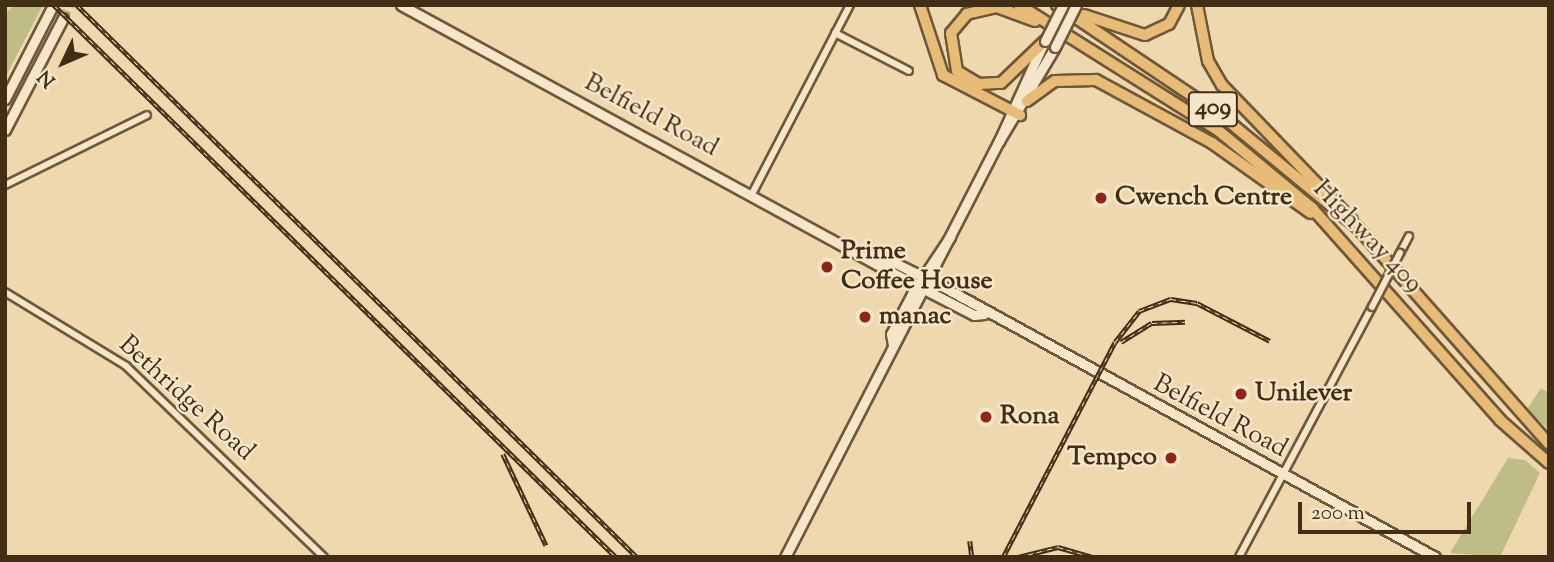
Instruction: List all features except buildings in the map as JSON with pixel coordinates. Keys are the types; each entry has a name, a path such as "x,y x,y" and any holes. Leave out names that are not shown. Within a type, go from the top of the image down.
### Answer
{"highway":[{"path":"920,5 943,75 1015,113"},
{"name":"Highway 409","path":"1019,5 1219,131 1324,219 1500,419 1549,463"},
{"name":"Highway 409","path":"1057,5 1223,116 1358,228 1549,444"},
{"path":"1064,5 1117,30 1145,35 1168,24 1179,5"},
{"path":"1197,5 1208,61 1222,85 1358,228"},
{"path":"1050,44 1009,79 990,85 957,71 950,46 955,24 980,8 1013,12 1075,38"},
{"path":"1027,101 1055,81 1096,80 1212,143 1324,219"}],"main road":[{"name":"Belfield Road","path":"401,5 926,290 984,314"},
{"path":"1015,113 1027,101 1064,5"},
{"path":"785,557 893,345 932,281 950,237 1050,44 1076,5"},
{"path":"5,99 52,7"},
{"path":"5,130 63,18"},
{"path":"893,345 891,334 922,276 950,237"},
{"name":"Belfield Road","path":"881,264 891,261 932,281 984,314 1436,557"}],"street":[{"path":"752,194 850,5"},
{"path":"835,33 909,71"},
{"path":"5,185 147,115"},
{"path":"1239,557 1409,236"},
{"name":"Bethridge Road","path":"5,292 126,366 324,557"}],"shaded area":[{"path":"14,5 42,7 5,78 5,14"},
{"path":"1541,388 1549,393 1549,430 1527,409"},
{"path":"1508,458 1525,460 1540,473 1500,557 1450,553"}],"tunnel":[{"path":"63,18 70,5"}],"railway":[{"path":"54,5 616,557"},
{"path":"77,5 637,557"},
{"path":"1003,557 1115,342 1139,311 1171,299 1197,303 1270,341"},
{"path":"1121,342 1152,323 1185,322"},
{"path":"503,454 546,545"},
{"path":"970,541 972,557"},
{"path":"1018,557 1058,547 1092,557"}],"place":[{"name":"Cwench Centre","path":"1101,198"},
{"name":"Prime Coffee House","path":"827,267"},
{"name":"manac","path":"865,317"},
{"name":"Unilever","path":"1241,394"},
{"name":"Rona","path":"986,417"},
{"name":"Tempco","path":"1171,458"}]}
